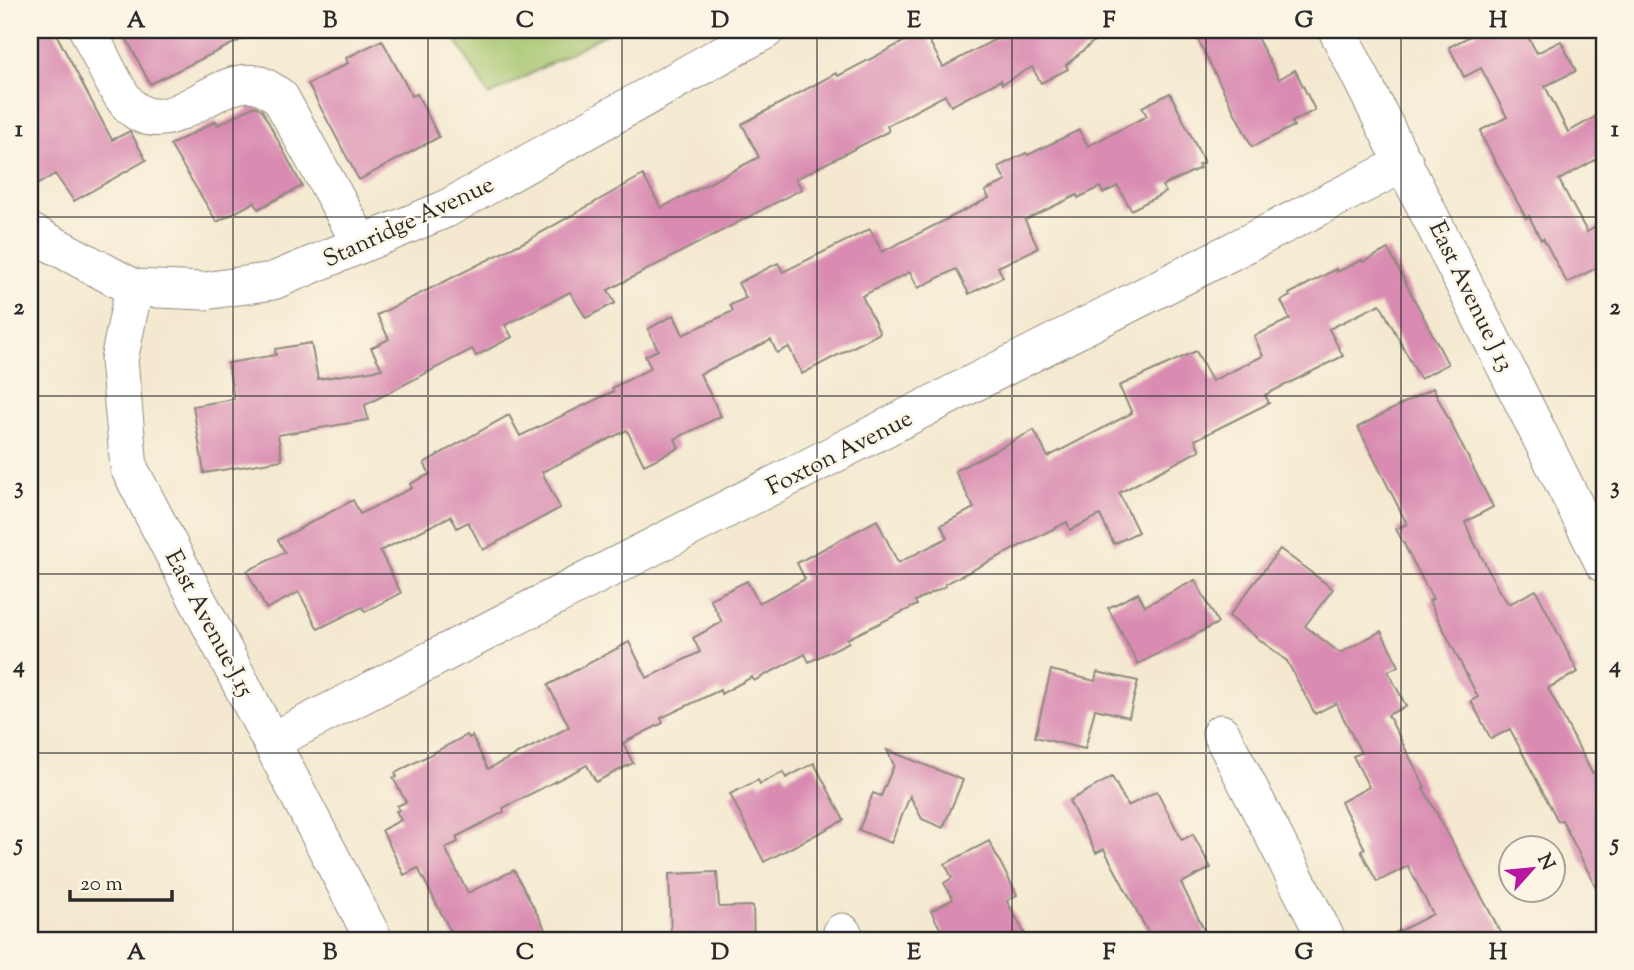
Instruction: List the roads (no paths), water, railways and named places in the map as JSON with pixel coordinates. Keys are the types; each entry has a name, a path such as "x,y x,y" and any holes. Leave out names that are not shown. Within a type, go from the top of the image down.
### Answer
{"street":[{"path":"88,30 127,103 140,115 167,117 235,84 256,84 280,97 361,244"},
{"name":"Stanridge Avenue","path":"30,232 134,288 205,290 272,282 446,209 766,30"},
{"name":"East Avenue J 13","path":"1337,30 1604,564"},
{"name":"Foxton Avenue","path":"272,741 1405,163"},
{"name":"East Avenue J 15","path":"134,288 119,360 129,467 374,940"},
{"path":"1221,733 1327,940"}]}
